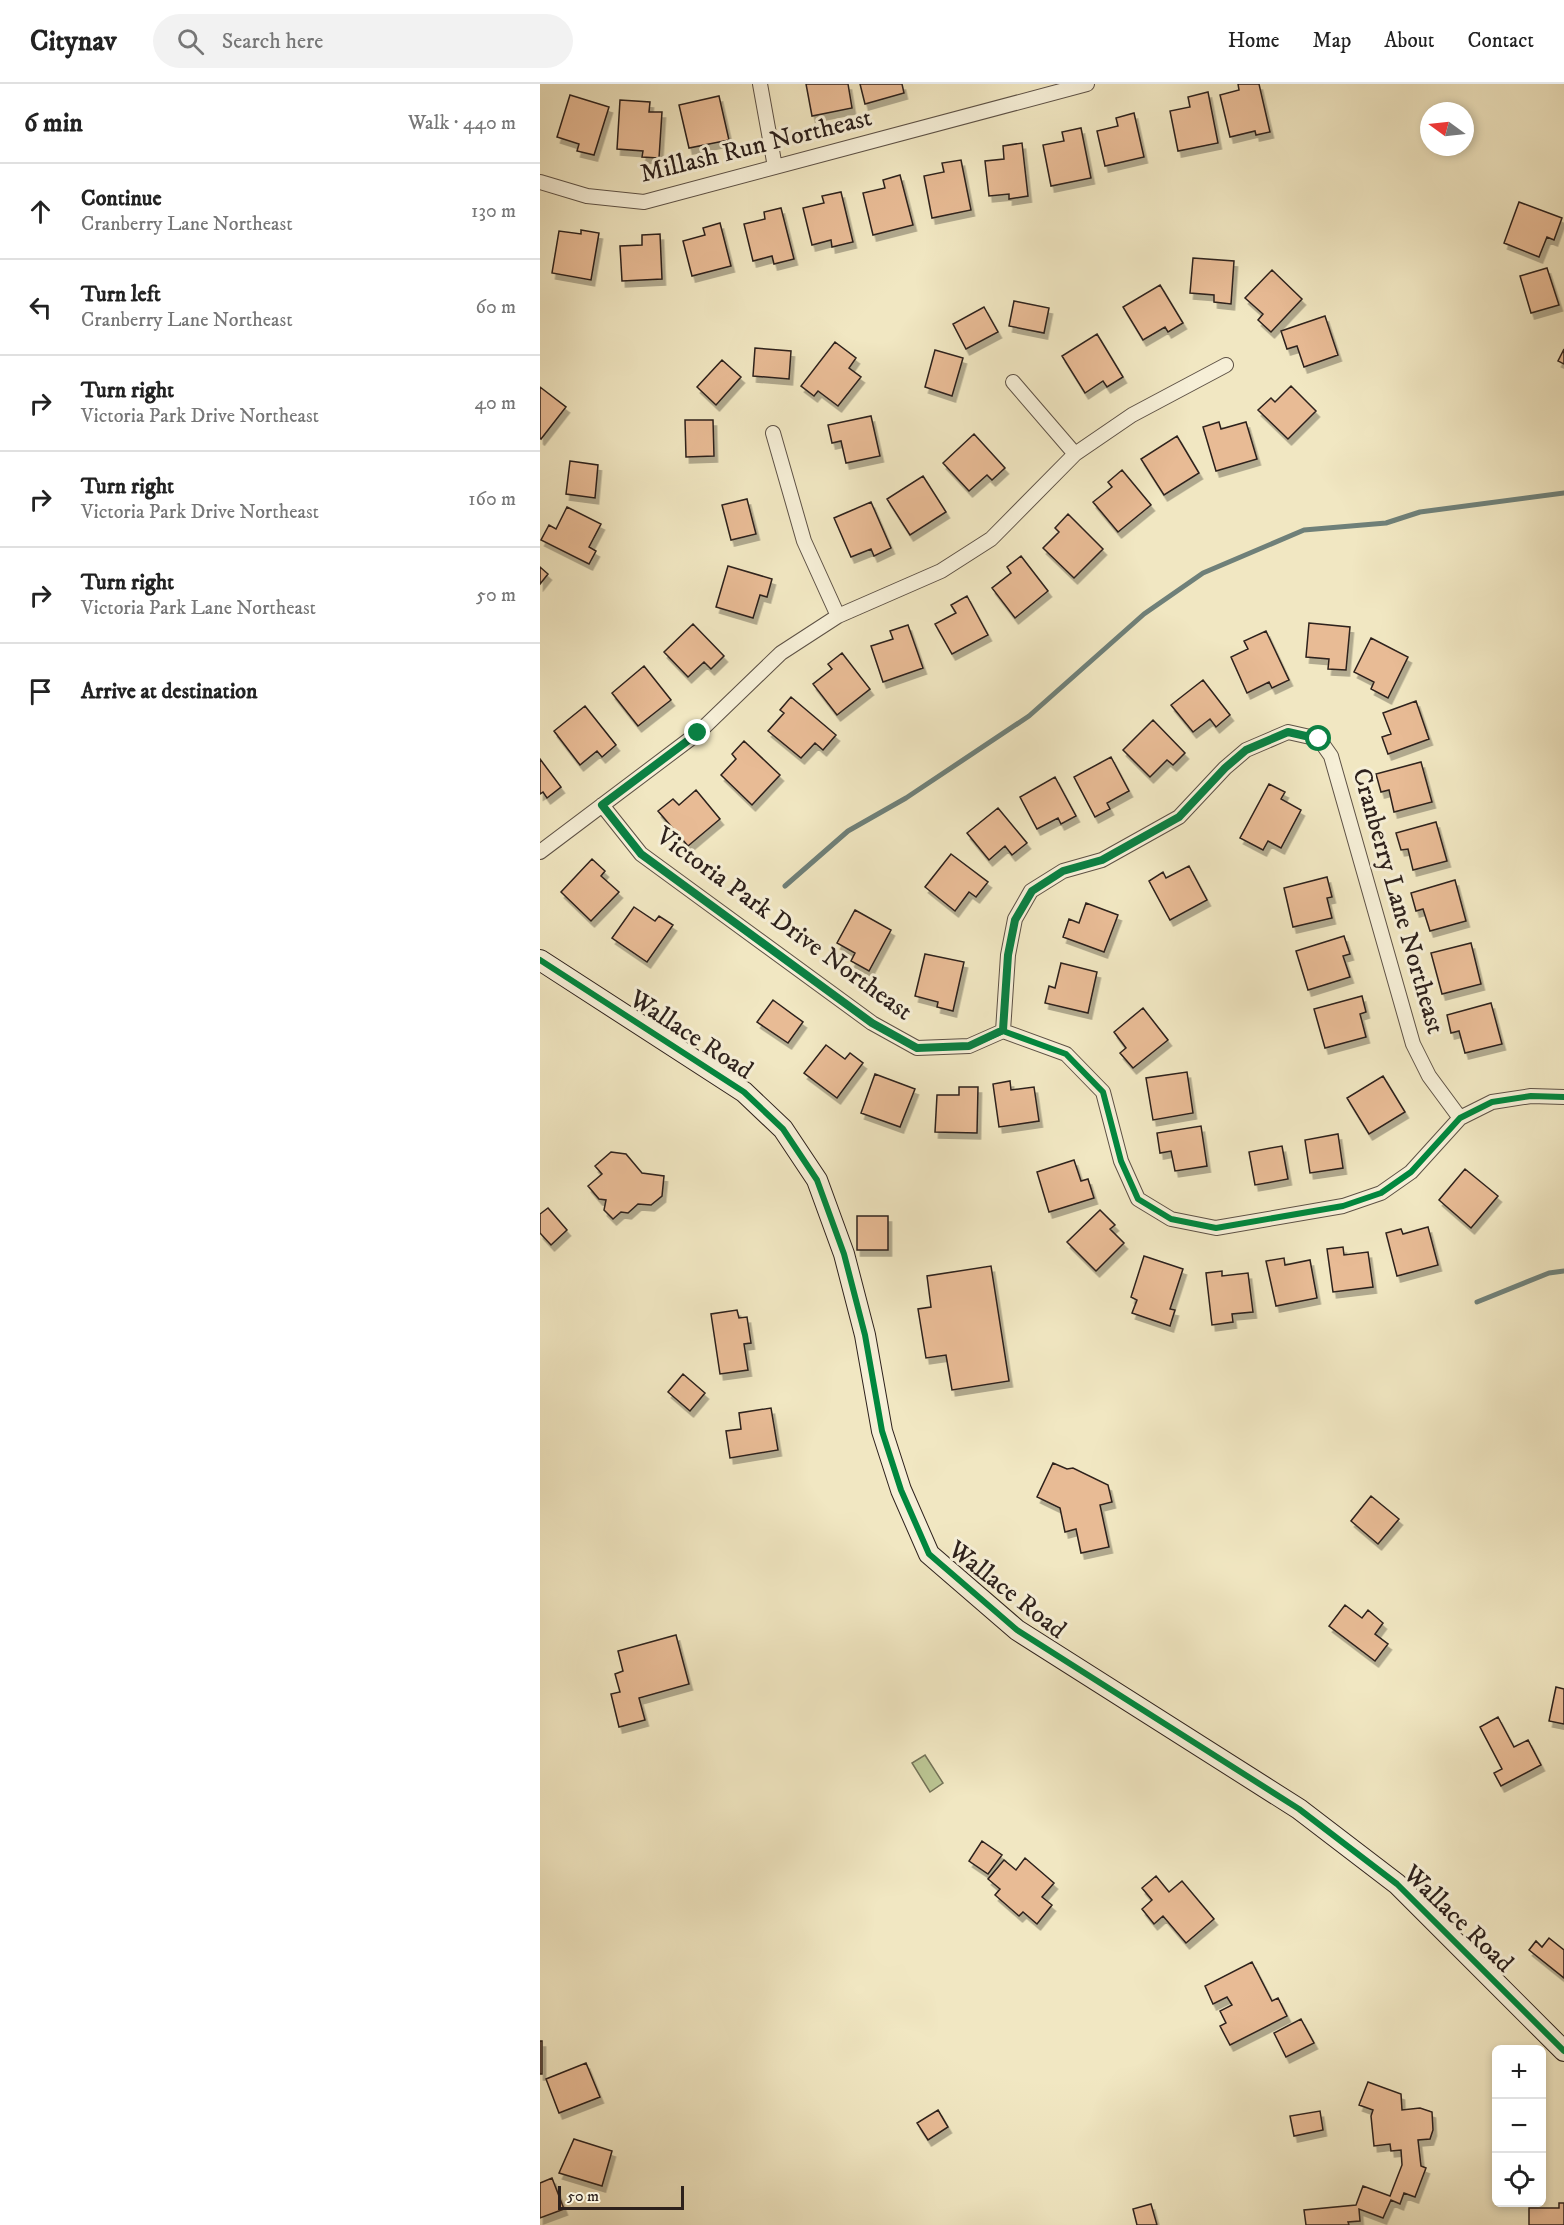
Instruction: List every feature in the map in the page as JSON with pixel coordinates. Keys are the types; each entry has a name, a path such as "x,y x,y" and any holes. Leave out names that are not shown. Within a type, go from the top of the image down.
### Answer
{"street":[{"path":"760,84 775,167"},
{"name":"Millash Run Northeast","path":"540,182 587,196 644,202 775,167 1039,90 1087,84"},
{"path":"540,852 698,733 781,653 838,616 940,571 991,539 1075,454 1132,415 1226,364"},
{"path":"1013,382 1075,454"},
{"path":"773,433 804,541 838,616"},
{"name":"Cranberry Lane Northeast","path":"1003,1030 1008,955 1015,920 1032,891 1063,871 1102,860 1179,817 1225,768 1246,750 1288,732 1319,739 1331,756 1413,1044 1429,1076 1460,1118"},
{"name":"Victoria Park Drive Northeast","path":"602,805 641,854 872,1023 917,1048 969,1046 1003,1030"},
{"name":"Wallace Road","path":"540,960 744,1092 783,1129 817,1180 844,1254 866,1335 882,1431 902,1490 929,1554 1017,1629 1299,1809 1397,1884 1564,2051"},
{"path":"1003,1030 1066,1054 1103,1092 1121,1161 1138,1199 1171,1220 1216,1228 1343,1206 1381,1193 1411,1172 1460,1118 1492,1102 1531,1096 1564,1097"}],"green space":[{"path":"925,1755 943,1783 930,1792 912,1763"}],"building":[{"path":"806,84 848,84 852,108 812,116"},
{"path":"860,84 902,84 904,93 865,104"},
{"path":"1238,84 1259,84 1270,132 1256,135 1255,131 1230,137 1220,95 1239,90"},
{"path":"1208,92 1218,143 1178,151 1170,111 1190,107 1188,97"},
{"path":"570,95 609,107 594,155 577,151 579,144 557,137"},
{"path":"719,96 729,140 689,148 679,105"},
{"path":"620,100 650,102 649,112 662,112 659,158 642,157 643,151 617,149"},
{"path":"1134,113 1144,157 1105,166 1097,131 1118,126 1116,118"},
{"path":"1081,128 1091,178 1051,186 1043,145 1064,141 1062,132"},
{"path":"1022,143 1028,196 1009,199 1009,194 989,196 985,161 1004,159 1003,146"},
{"path":"961,160 971,210 932,218 924,176 944,172 942,163"},
{"path":"900,175 913,225 873,235 863,193 885,188 883,180"},
{"path":"841,192 853,242 832,247 831,240 812,245 803,208 824,203 822,196"},
{"path":"1519,202 1562,218 1554,240 1547,237 1539,257 1504,243"},
{"path":"781,208 794,259 774,264 772,256 753,261 744,224 765,219 764,212"},
{"path":"720,223 731,266 692,276 683,241 705,235 703,228"},
{"path":"581,230 599,233 591,280 552,273 559,231 581,234"},
{"path":"660,234 662,279 622,281 620,246 642,245 642,235"},
{"path":"1193,258 1234,261 1231,304 1214,302 1214,295 1190,293"},
{"path":"1547,268 1559,305 1531,313 1520,276"},
{"path":"1272,270 1302,299 1271,332 1258,320 1263,314 1245,298"},
{"path":"1160,285 1183,323 1168,332 1165,327 1143,340 1123,307"},
{"path":"1014,301 1049,308 1044,333 1009,326"},
{"path":"984,307 998,332 966,349 953,324"},
{"path":"1325,316 1338,355 1304,367 1297,346 1287,349 1281,331"},
{"path":"1097,334 1123,377 1107,387 1103,381 1085,393 1062,356"},
{"path":"835,342 856,358 849,368 861,377 838,406 818,391 814,396 801,386"},
{"path":"755,348 791,351 789,379 753,376"},
{"path":"1564,349 1564,364 1558,361"},
{"path":"935,350 963,358 952,396 925,387"},
{"path":"722,360 741,377 716,405 697,387"},
{"path":"1291,386 1316,411 1288,439 1258,410 1271,398 1275,402"},
{"path":"540,387 566,407 541,439 540,438"},
{"path":"871,416 880,456 846,463 841,441 832,443 828,425"},
{"path":"685,420 713,420 714,456 686,457"},
{"path":"1219,422 1221,429 1246,422 1257,459 1216,471 1203,427"},
{"path":"974,434 1005,468 992,480 987,475 969,491 943,463"},
{"path":"1177,436 1199,473 1164,495 1141,459"},
{"path":"570,461 598,465 595,498 566,494"},
{"path":"1122,470 1151,505 1118,532 1093,502 1112,487 1108,482"},
{"path":"923,476 946,512 910,535 887,499"},
{"path":"747,499 756,534 731,540 722,505"},
{"path":"871,502 891,548 874,556 871,549 851,557 834,518"},
{"path":"567,507 601,524 589,547 596,551 589,564 541,540 549,525 556,529"},
{"path":"1068,514 1103,549 1074,578 1043,548 1059,532 1055,528"},
{"path":"1021,556 1048,591 1015,618 992,588 1011,573 1007,567"},
{"path":"728,566 772,579 767,597 760,595 753,618 716,607"},
{"path":"540,567 548,574 540,584"},
{"path":"967,596 988,635 952,654 935,624 956,613 951,605"},
{"path":"1309,623 1350,627 1346,670 1328,669 1329,659 1306,657"},
{"path":"693,624 724,656 711,669 704,662 688,677 664,652"},
{"path":"908,625 923,668 883,682 871,646 893,639 890,631"},
{"path":"1266,631 1289,680 1272,688 1269,682 1247,693 1231,657 1248,649 1244,641"},
{"path":"1371,638 1408,657 1388,698 1371,689 1374,682 1354,672"},
{"path":"842,653 870,689 837,715 813,684 832,669 828,664"},
{"path":"644,666 671,700 638,726 612,693"},
{"path":"1203,680 1230,715 1216,727 1210,719 1193,732 1171,705"},
{"path":"791,697 836,735 823,750 815,743 801,758 768,731 784,713 780,710"},
{"path":"1416,701 1429,739 1388,754 1382,737 1391,734 1383,713"},
{"path":"585,706 616,745 602,757 597,751 580,765 554,731"},
{"path":"1153,720 1185,753 1173,765 1167,760 1150,777 1123,750"},
{"path":"744,741 780,775 752,805 721,775 736,759 732,754"},
{"path":"1111,757 1129,791 1107,803 1110,809 1095,817 1074,777"},
{"path":"540,759 561,787 547,798 543,792 540,794"},
{"path":"1421,762 1432,802 1394,812 1389,790 1381,792 1376,774"},
{"path":"1055,777 1076,816 1061,824 1058,818 1037,829 1020,797"},
{"path":"1269,784 1285,792 1281,799 1301,810 1281,848 1268,841 1263,850 1240,838"},
{"path":"696,790 720,819 688,846 658,811 673,799 679,805"},
{"path":"998,808 1027,843 1012,855 1005,846 989,860 967,833"},
{"path":"1436,822 1447,861 1413,870 1408,849 1401,850 1396,833"},
{"path":"951,854 988,882 976,897 969,892 955,911 925,887"},
{"path":"592,859 605,871 601,876 619,892 591,921 561,892"},
{"path":"1189,866 1207,900 1170,920 1149,881 1163,872 1166,878"},
{"path":"1327,877 1332,897 1327,898 1332,918 1293,927 1284,888"},
{"path":"1455,880 1466,921 1430,931 1423,909 1416,911 1411,893"},
{"path":"1086,903 1118,915 1104,952 1063,937 1069,919 1079,923"},
{"path":"634,907 655,921 659,916 673,925 647,962 612,938"},
{"path":"855,910 891,930 869,971 851,961 855,953 837,943"},
{"path":"1344,936 1350,954 1343,956 1350,977 1308,990 1296,951"},
{"path":"1471,943 1481,984 1442,994 1431,953"},
{"path":"925,954 964,962 953,1011 937,1007 938,1002 915,996"},
{"path":"1061,963 1097,972 1088,1013 1045,1003 1049,986 1055,988"},
{"path":"1362,996 1366,1012 1360,1014 1366,1037 1325,1048 1314,1009"},
{"path":"773,1000 803,1022 788,1043 757,1022"},
{"path":"1491,1003 1502,1044 1465,1053 1459,1031 1451,1033 1447,1015"},
{"path":"1143,1008 1168,1040 1133,1068 1120,1053 1126,1048 1114,1032"},
{"path":"826,1045 845,1059 850,1053 863,1063 837,1098 804,1073"},
{"path":"1187,1072 1193,1113 1153,1120 1146,1078"},
{"path":"875,1074 915,1089 900,1127 861,1113"},
{"path":"1383,1076 1405,1112 1369,1134 1347,1098"},
{"path":"1010,1081 1011,1090 1034,1087 1039,1121 999,1127 993,1084"},
{"path":"959,1087 978,1087 977,1133 935,1132 937,1095 959,1095"},
{"path":"1201,1126 1207,1166 1175,1171 1171,1151 1160,1153 1157,1133"},
{"path":"1338,1134 1343,1168 1310,1173 1305,1140"},
{"path":"1282,1146 1288,1179 1255,1185 1249,1152"},
{"path":"611,1152 626,1154 642,1173 664,1176 662,1196 651,1205 638,1204 628,1213 621,1212 613,1219 604,1210 606,1200 599,1199 588,1186 602,1174 595,1166"},
{"path":"1074,1160 1081,1181 1088,1179 1094,1198 1049,1212 1037,1172"},
{"path":"1465,1169 1498,1196 1471,1228 1439,1200"},
{"path":"548,1208 567,1230 551,1245 540,1233 540,1214"},
{"path":"1100,1210 1115,1225 1110,1229 1124,1243 1096,1271 1067,1242"},
{"path":"857,1216 888,1216 888,1250 857,1250"},
{"path":"1428,1227 1438,1265 1397,1276 1386,1233 1401,1229 1403,1234"},
{"path":"1343,1247 1344,1255 1368,1252 1373,1287 1333,1292 1327,1249"},
{"path":"1144,1256 1183,1269 1170,1309 1175,1310 1170,1326 1132,1313 1137,1300 1131,1297"},
{"path":"1284,1258 1285,1265 1310,1260 1317,1298 1276,1306 1266,1261"},
{"path":"991,1266 1009,1381 952,1390 946,1355 926,1358 918,1309 931,1307 927,1276"},
{"path":"1222,1271 1222,1276 1248,1273 1253,1312 1232,1314 1233,1322 1212,1325 1206,1273"},
{"path":"737,1310 739,1318 747,1317 751,1343 744,1344 748,1370 720,1374 711,1314"},
{"path":"683,1374 705,1393 690,1411 668,1392"},
{"path":"771,1408 778,1450 730,1458 726,1431 741,1429 739,1413"},
{"path":"1053,1463 1067,1469 1073,1468 1108,1485 1112,1502 1100,1505 1109,1547 1081,1553 1076,1529 1065,1532 1060,1508 1037,1497"},
{"path":"1371,1496 1399,1519 1378,1544 1351,1521"},
{"path":"1345,1605 1362,1618 1368,1610 1383,1623 1375,1634 1388,1644 1375,1661 1329,1626"},
{"path":"676,1635 689,1684 639,1698 645,1720 619,1727 611,1694 620,1692 615,1674 623,1671 618,1651"},
{"path":"1556,1687 1564,1689 1564,1724 1549,1721"},
{"path":"1498,1717 1514,1747 1528,1740 1541,1765 1501,1786 1494,1773 1502,1769 1480,1727"},
{"path":"982,1841 1002,1855 988,1874 969,1861"},
{"path":"1025,1858 1054,1883 1042,1897 1052,1905 1037,1924 1023,1912 1019,1916 995,1895 1000,1889 988,1879 1004,1860 1016,1870"},
{"path":"1156,1876 1169,1892 1182,1881 1214,1919 1186,1943 1163,1916 1154,1924 1142,1909 1152,1900 1142,1888"},
{"path":"1549,1938 1564,1950 1564,1978 1529,1950 1536,1941 1542,1947"},
{"path":"1252,1962 1272,2001 1278,1998 1287,2016 1230,2045 1220,2026 1226,2023 1220,2011 1232,2005 1227,1997 1213,2004 1205,1986"},
{"path":"1301,2019 1314,2043 1286,2057 1274,2033"},
{"path":"540,2041 542,2041 542,2074 540,2074"},
{"path":"586,2063 600,2097 559,2113 546,2079"},
{"path":"1368,2082 1401,2094 1402,2110 1420,2108 1432,2112 1433,2130 1430,2139 1418,2140 1421,2166 1426,2168 1415,2197 1404,2193 1400,2204 1391,2200 1383,2218 1359,2209 1360,2221 1348,2222 1349,2225 1306,2225 1304,2210 1356,2205 1363,2186 1390,2196 1402,2165 1401,2150 1391,2151 1390,2144 1374,2146 1371,2116 1373,2110 1359,2105"},
{"path":"938,2110 948,2127 928,2140 917,2123"},
{"path":"1320,2111 1323,2130 1294,2136 1290,2116"},
{"path":"574,2139 612,2151 602,2186 559,2173"},
{"path":"552,2178 564,2209 540,2218 540,2183"},
{"path":"1559,2203 1564,2203 1564,2225 1529,2225 1529,2208 1559,2208"},
{"path":"1151,2204 1157,2225 1137,2225 1133,2209"}],"waterway":[{"path":"785,886 848,831 906,798 1029,716 1144,614 1203,573 1304,530 1386,523 1420,512 1564,493"},
{"path":"1477,1302 1549,1273 1564,1271"}],"cycle path":[{"path":"602,805 641,854 872,1023 917,1048 969,1046 1003,1031 1066,1054 1103,1092 1121,1161 1138,1199 1171,1219 1216,1228 1343,1206 1381,1193 1411,1172 1460,1118 1492,1102 1531,1096 1564,1097"},
{"path":"540,960 744,1092 783,1129 817,1180 844,1254 865,1335 882,1431 901,1490 929,1554 1017,1630 1299,1809 1397,1884 1564,2051"}],"route":[{"path":"698,733 602,805 641,854 872,1023 917,1048 969,1046 1003,1030 1008,955 1015,920 1032,891 1063,871 1102,860 1179,817 1225,768 1246,750 1288,732 1319,739"}]}
